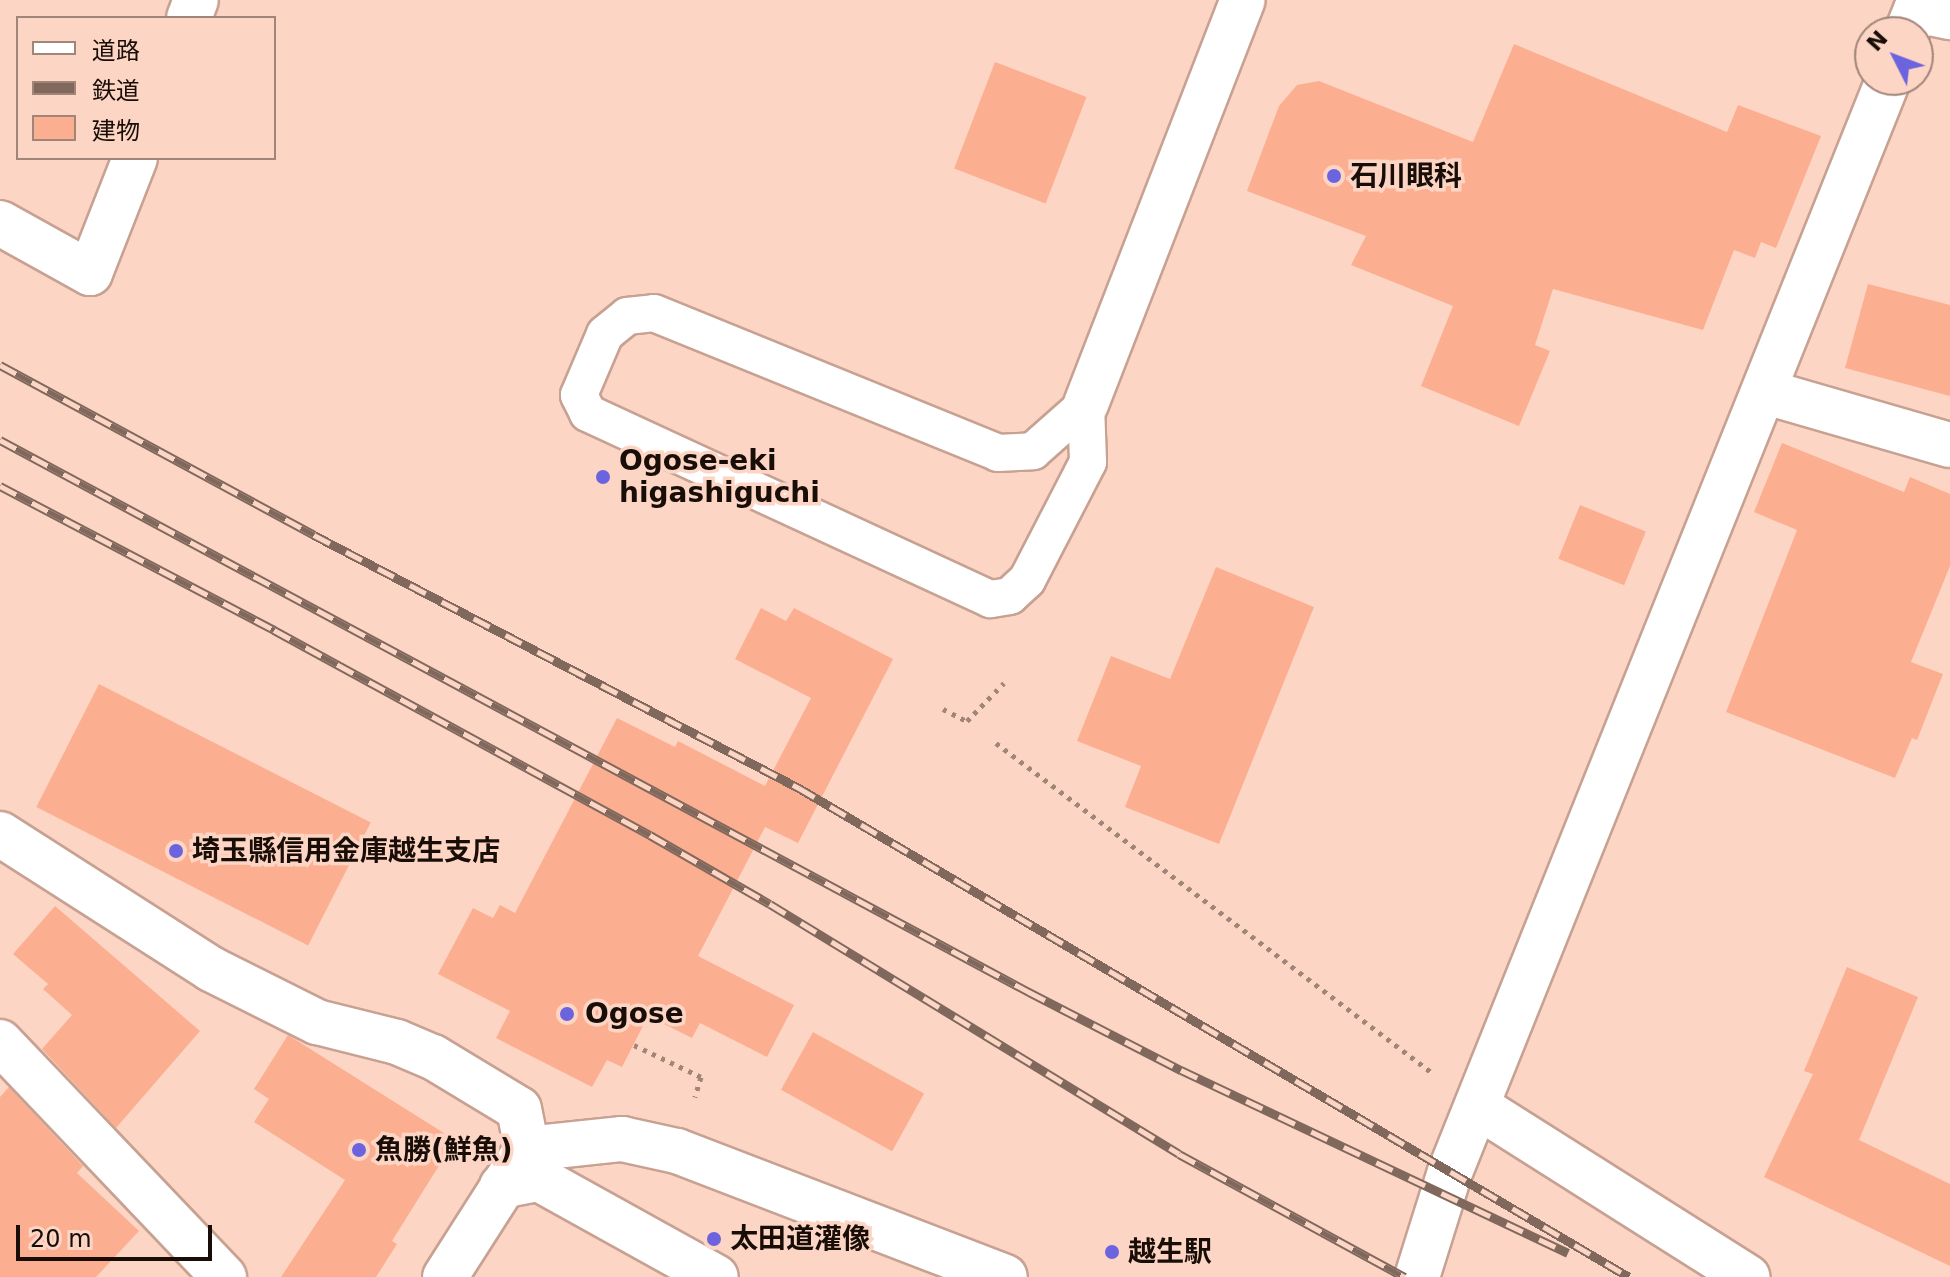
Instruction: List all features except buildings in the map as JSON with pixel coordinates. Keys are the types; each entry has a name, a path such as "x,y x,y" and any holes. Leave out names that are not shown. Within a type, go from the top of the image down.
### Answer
{"street":[{"path":"1086,404 1243,0"},
{"path":"1417,1277 1442,1194 1766,392 1882,96"},
{"path":"0,223 90,273 134,160"},
{"path":"1766,392 1950,445"},
{"path":"0,834 211,969 317,1022 397,1042 433,1057 519,1109 527,1149 445,1277"},
{"path":"0,1042 224,1277"},
{"path":"1477,1106 1747,1277"},
{"path":"527,1149 622,1139 677,1151 1005,1277"},
{"path":"502,1186 539,1179 716,1277"}],"lane":[{"path":"654,313 998,453 1033,451 1086,404 1088,462 1027,580 1010,596 990,599 588,413 579,395 605,334 627,316 654,313"}],"path":[{"path":"943,709 967,721 1004,683"},
{"path":"996,743 1477,1106"},
{"path":"634,1045 701,1077 677,1151"}],"railway":[{"path":"0,365 314,535 799,788 1629,1277"},
{"path":"0,440 1029,992 1181,1070 1568,1253"},
{"path":"0,486 274,630 650,835 770,904 1179,1154 1405,1277"}],"place":[{"name":"石川眼科","path":"1334,176"},
{"name":"Ogose-eki higashiguchi","path":"603,477"},
{"name":"埼玉縣信用金庫越生支店","path":"176,851"},
{"name":"Ogose","path":"567,1014"},
{"name":"魚勝(鮮魚)","path":"359,1150"},
{"name":"太田道灌像","path":"714,1239"},
{"name":"越生駅","path":"1112,1252"}]}
